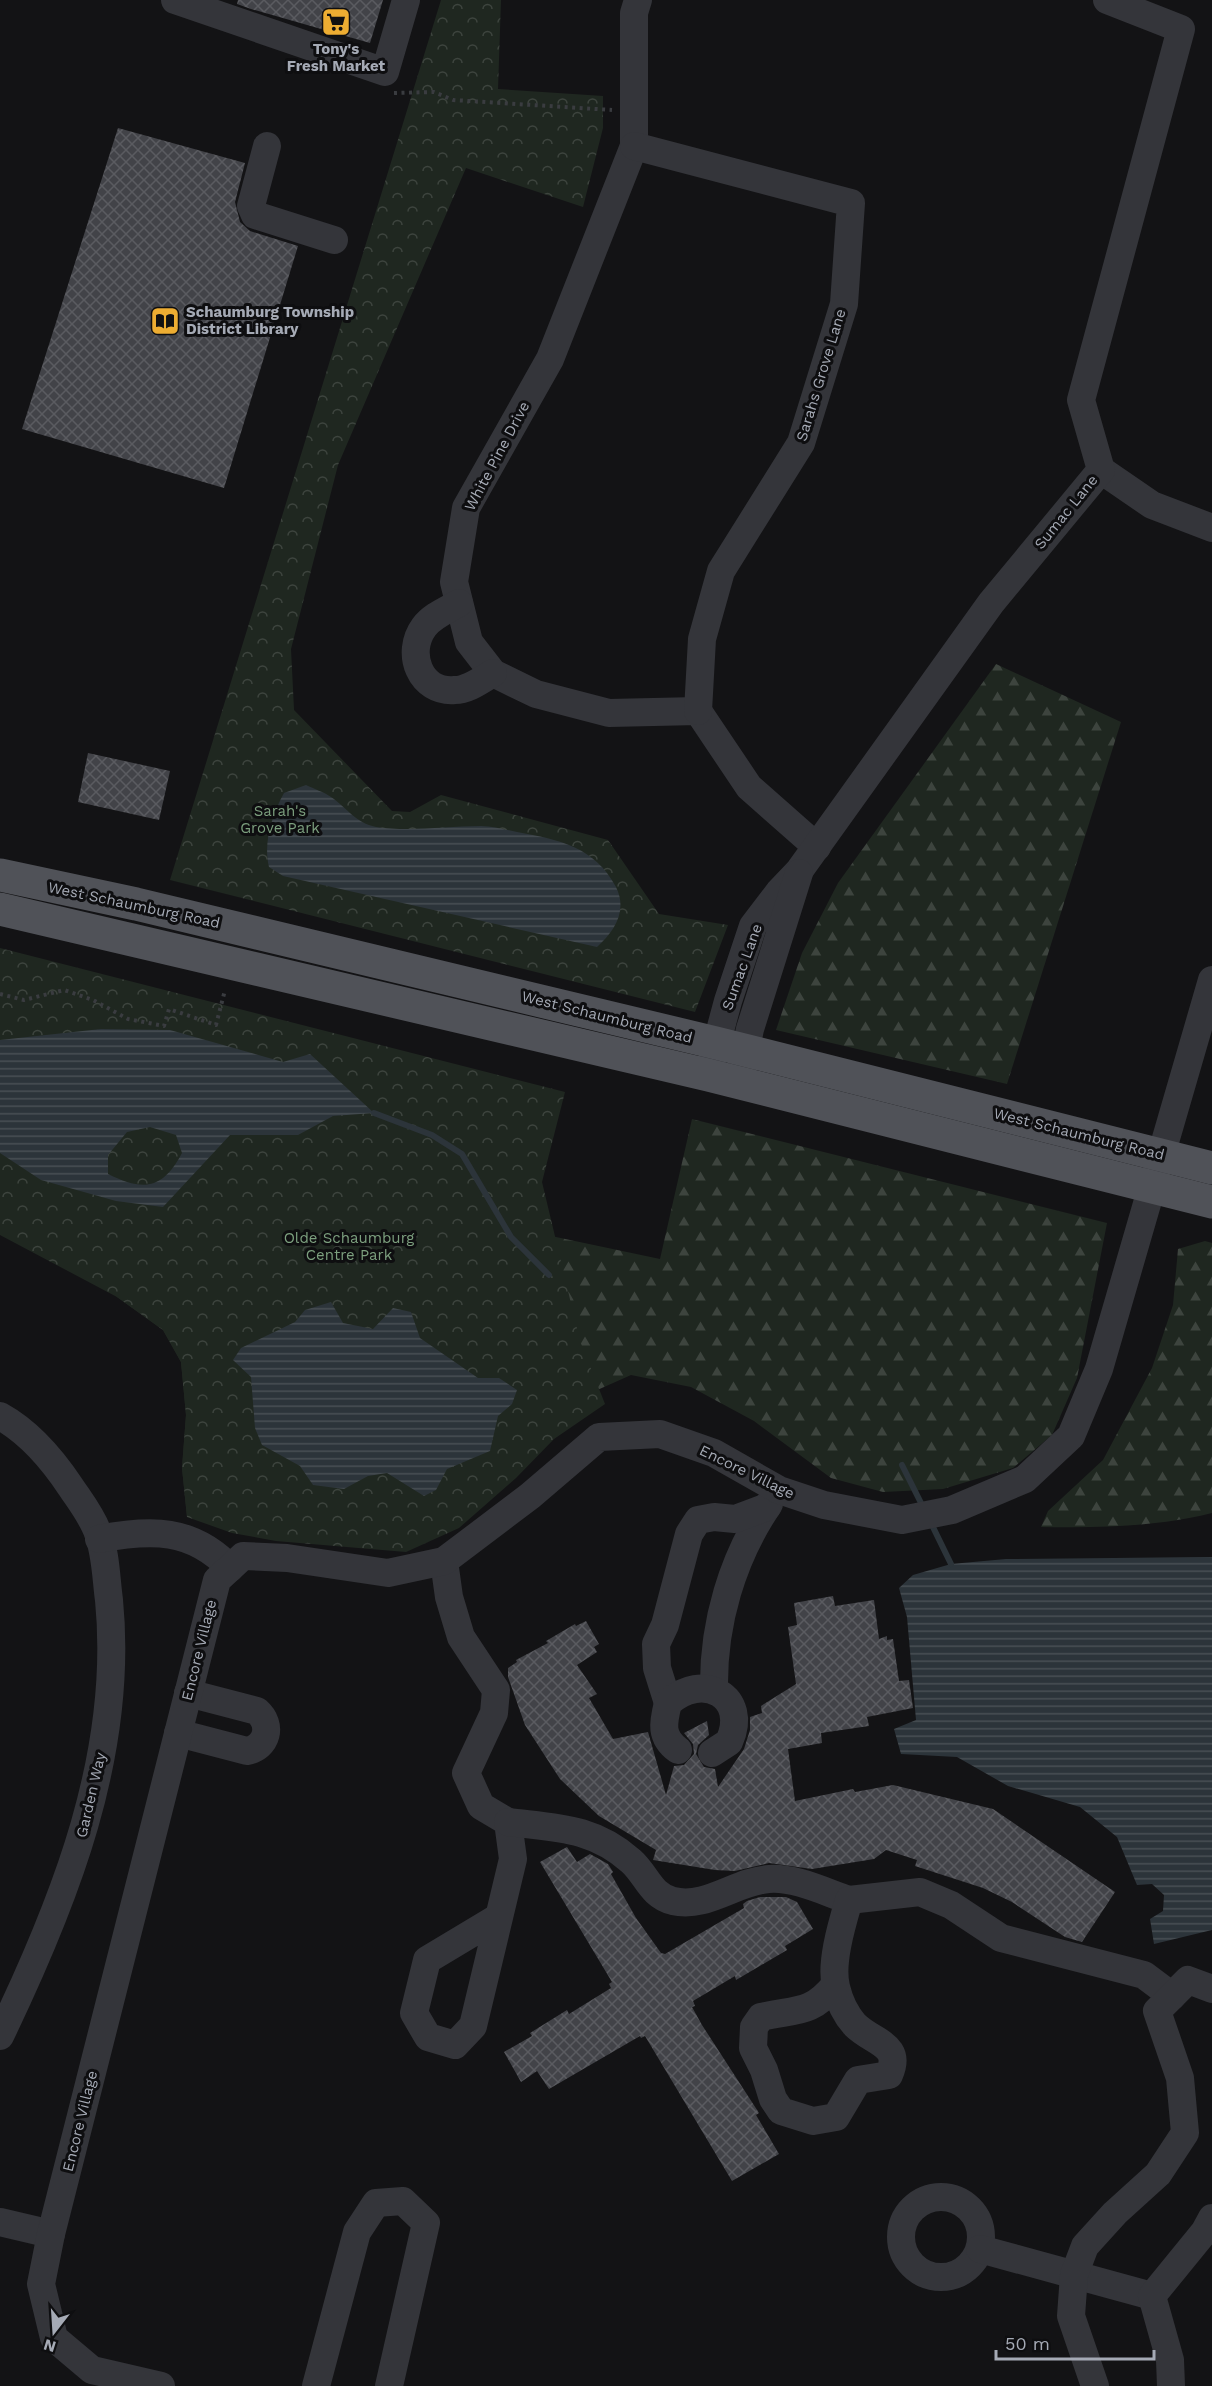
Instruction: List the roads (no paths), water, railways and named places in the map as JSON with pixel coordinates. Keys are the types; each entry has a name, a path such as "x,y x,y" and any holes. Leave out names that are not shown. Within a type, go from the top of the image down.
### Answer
{"main road":[{"name":"West Schaumburg Road","path":"0,875 135,903 730,1047 1212,1168"},
{"path":"0,909 723,1078 1212,1202"}],"street":[{"path":"174,0 385,72 406,0"},
{"name":"White Pine Drive","path":"638,0 634,13 634,146 550,359 466,508 454,582 469,642 493,673 536,693 609,713 698,711"},
{"name":"Sumac Lane","path":"723,1078 730,1047 799,871 991,603 1101,470 1081,400 1181,29 1107,0"},
{"path":"267,146 251,206 255,215 334,240"},
{"name":"Sarahs Grove Lane","path":"634,146 851,203 844,304 801,443 721,571 702,639 698,711"},
{"path":"1101,470 1152,505 1212,528"},
{"path":"459,603 424,626 418,639 416,666 424,679 438,688 455,690 469,687 493,673"},
{"path":"698,711 748,787 817,847"},
{"path":"1150,1186 1211,988"},
{"name":"Encore Village","path":"161,2386 92,2370 54,2338 41,2284 51,2234 217,1580 243,1556 287,1558 388,1574 444,1561 530,1496 600,1437 660,1434 714,1453 773,1498 902,1520 951,1510 1025,1479 1071,1436 1099,1369 1150,1186"},
{"name":"Garden Way","path":"0,1416 43,1449 86,1510 99,1539 105,1562 113,1659 110,1703 83,1833 57,1909 0,2036"},
{"path":"714,1689 714,1657 734,1572 741,1551 773,1498"},
{"path":"678,1750 669,1744 663,1731 668,1703 657,1668 656,1644 665,1625 689,1534 698,1520 714,1517 735,1519 773,1498"},
{"path":"99,1539 132,1533 188,1539 212,1550 230,1568"},
{"path":"444,1561 449,1597 461,1637 496,1690 494,1713 466,1773 481,1806 508,1822 574,1829 596,1836 632,1862 651,1888 661,1897 674,1901 688,1903 704,1900 743,1884 770,1879 793,1882 849,1900 920,1892 951,1905 1001,1938 1144,1975 1172,1996"},
{"path":"668,1703 684,1692 714,1689 729,1701 734,1710 735,1721 729,1742 712,1753"},
{"path":"178,1733 247,1751 257,1749 263,1743 267,1728 265,1718 257,1711 188,1693"},
{"path":"498,1918 513,1859 508,1822"},
{"path":"835,1985 826,1996 805,2010 761,2017 754,2027 753,2048 764,2070 773,2099 781,2111 813,2121 837,2117 858,2080 889,2075 894,2063 891,2050 854,2024 843,2006 835,1985 838,1941 849,1900"},
{"path":"1095,2386 1071,2316 1074,2275 1085,2246 1115,2213 1158,2174 1185,2133 1180,2078 1157,2011 1188,1980 1212,1989"},
{"path":"316,2386 357,2232 376,2203 403,2201 426,2223 389,2386"},
{"path":"1152,2296 1205,2231 1212,2218"},
{"path":"0,2222 51,2234"},
{"path":"980,2249 1152,2296"},
{"path":"1152,2296 1170,2360 1172,2386"}],"waterway":[{"path":"374,1113 432,1135 462,1154 511,1237 549,1275"},
{"path":"902,1465 923,1507"},
{"path":"930,1521 951,1564"}],"place":[{"name":"Tony's Fresh Market","path":"336,22"},
{"name":"Schaumburg Township District Library","path":"165,321"}],"park label":[{"name":"Sarah's Grove Park","path":"280,820"},
{"name":"Olde Schaumburg Centre Park","path":"349,1246"}]}
